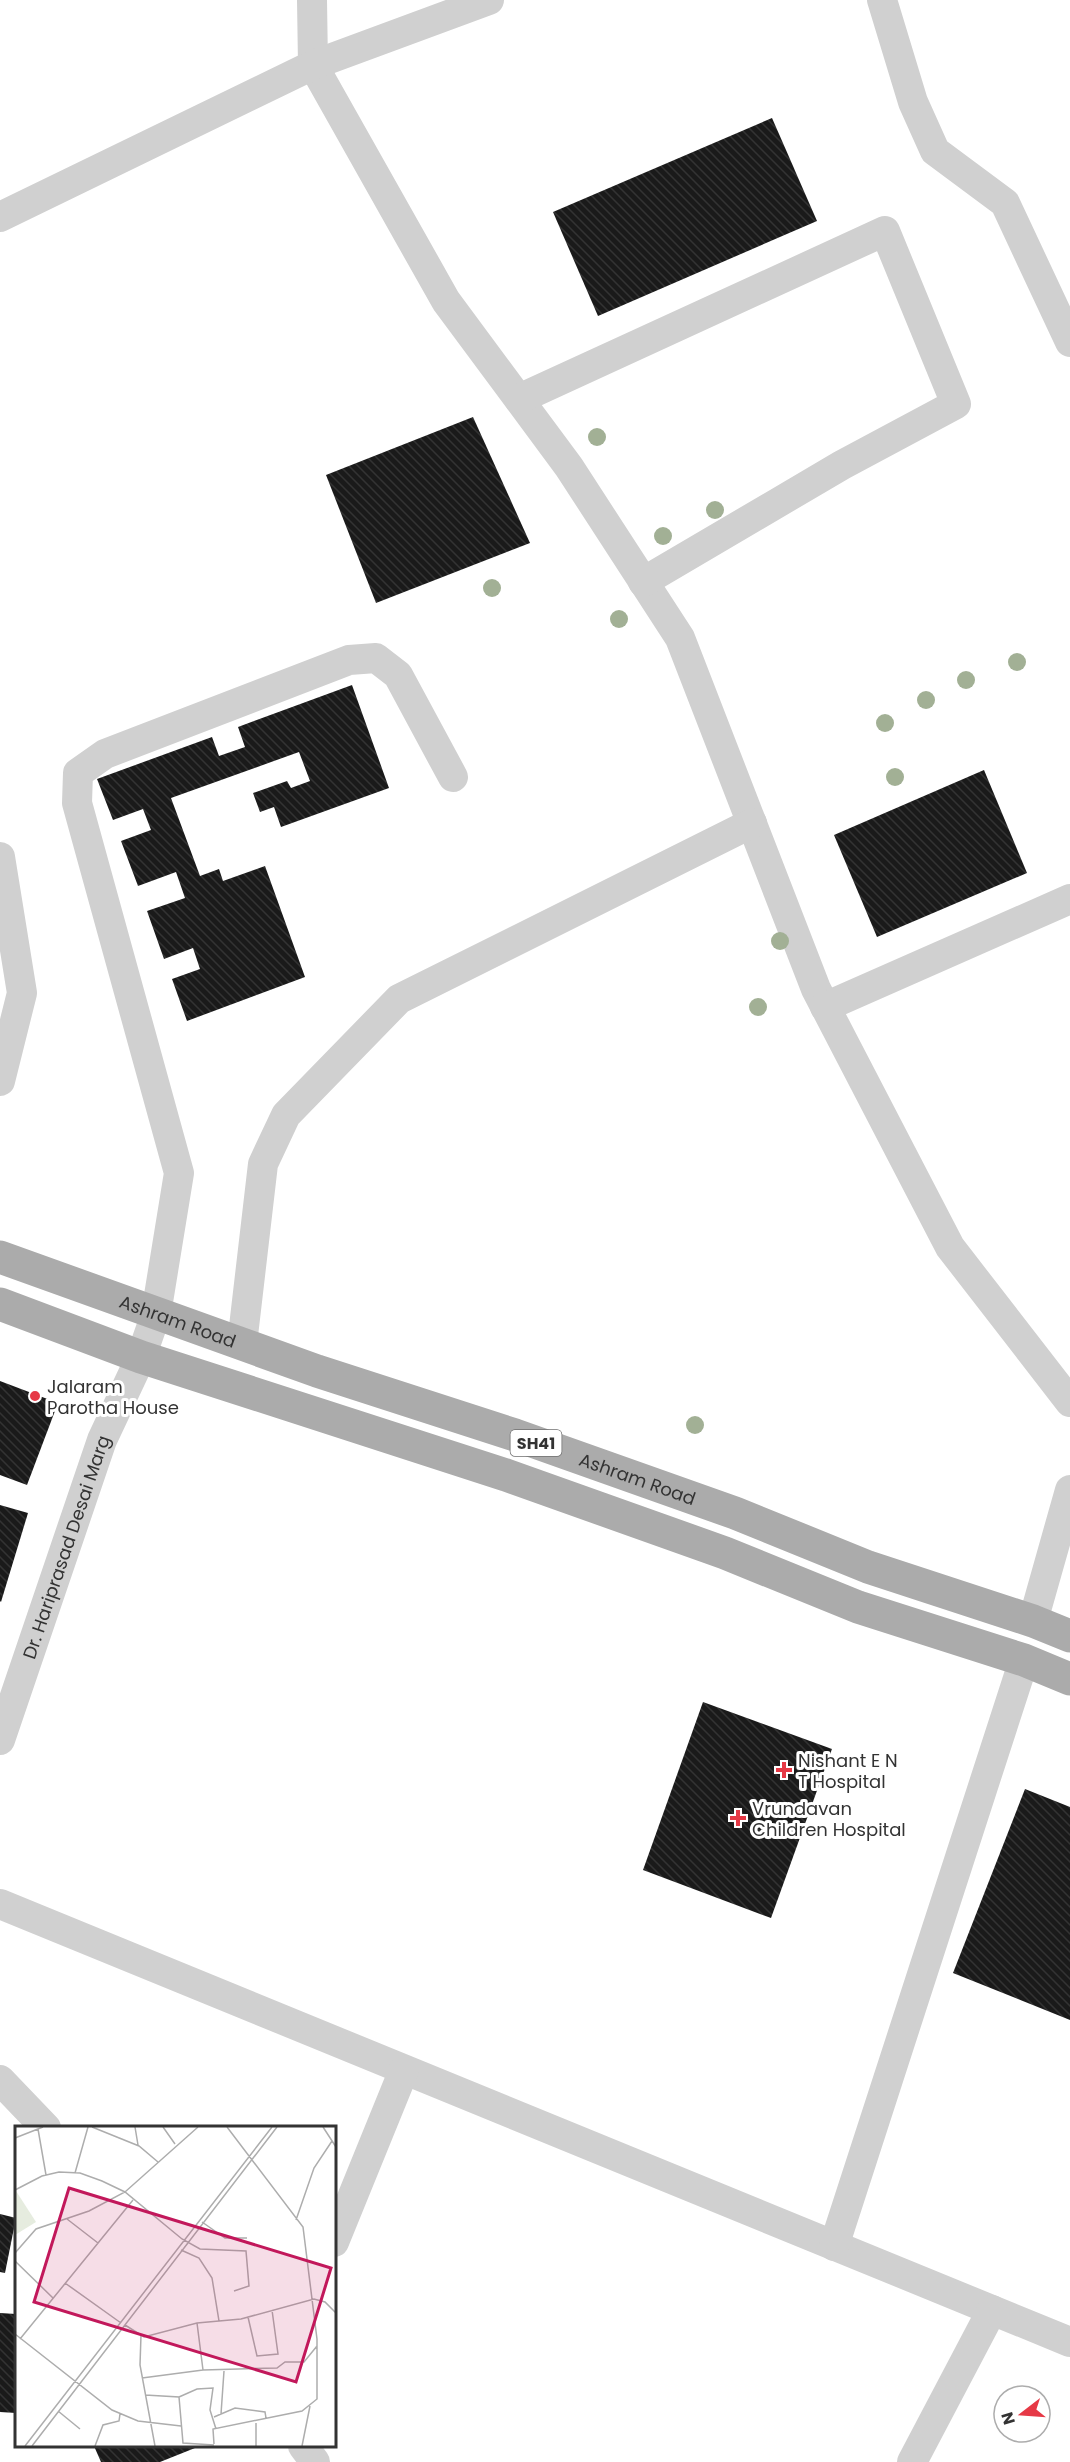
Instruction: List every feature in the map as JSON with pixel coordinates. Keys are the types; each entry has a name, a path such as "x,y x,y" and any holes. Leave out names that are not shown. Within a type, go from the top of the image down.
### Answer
{"main road":[{"name":"Ashram Road","path":"0,1257 242,1344 515,1435 735,1514 868,1568 1033,1621 1070,1636"},
{"path":"0,1304 141,1356 506,1475 725,1553 858,1607 1024,1660 1070,1679"}],"street":[{"path":"312,0 313,65 446,301 569,467 680,638 825,1007 950,1247 1070,1402"},
{"path":"0,217 313,65 489,0"},
{"path":"882,0 913,102 935,151 1005,203 1070,342"},
{"path":"519,399 885,231 956,404 842,465 643,582"},
{"name":"Dr. Hariprasad Desai Marg","path":"0,1740 102,1440 141,1356 156,1314 179,1173 77,803 78,773 105,753 349,660 376,658 398,675 453,777"},
{"path":"242,1344 262,1164 286,1115 399,999 752,823"},
{"path":"0,857 22,993 0,1081"},
{"path":"825,1007 1070,899"},
{"path":"1033,1621 1070,1490"},
{"path":"834,2246 1024,1660"},
{"path":"0,1904 1070,2342"},
{"path":"336,2237 404,2070"},
{"path":"0,2080 45,2126"},
{"path":"912,2462 992,2310"},
{"path":"304,2447 315,2462"}],"building":[{"path":"772,118 817,221 598,316 553,212"},
{"path":"473,417 530,543 376,603 326,475"},
{"path":"352,685 389,788 281,827 274,807 260,812 253,793 287,781 291,788 310,781 299,752 171,798 200,876 219,869 223,881 265,866 305,977 187,1021 172,979 200,969 193,948 164,959 147,911 185,898 176,872 138,886 121,841 151,830 143,809 113,820 97,779 212,737 219,756 245,747 238,727"},
{"path":"984,770 1027,873 877,937 834,835"},
{"path":"0,1381 58,1403 27,1485 0,1475"},
{"path":"0,1505 28,1513 1,1602 0,1601"},
{"path":"703,1702 832,1749 771,1918 643,1870"},
{"path":"1025,1789 1070,1807 1070,2020 953,1973"},
{"path":"0,2214 15,2218 15,2223 5,2273 0,2272"},
{"path":"0,2313 15,2314 15,2413 0,2412"},
{"path":"94,2447 195,2448 160,2462 101,2462"}],"place":[{"name":"Jalaram Parotha House","path":"35,1396"},
{"name":"Nishant E N T Hospital","path":"784,1770"},
{"name":"Vrundavan Children Hospital","path":"738,1818"}]}
